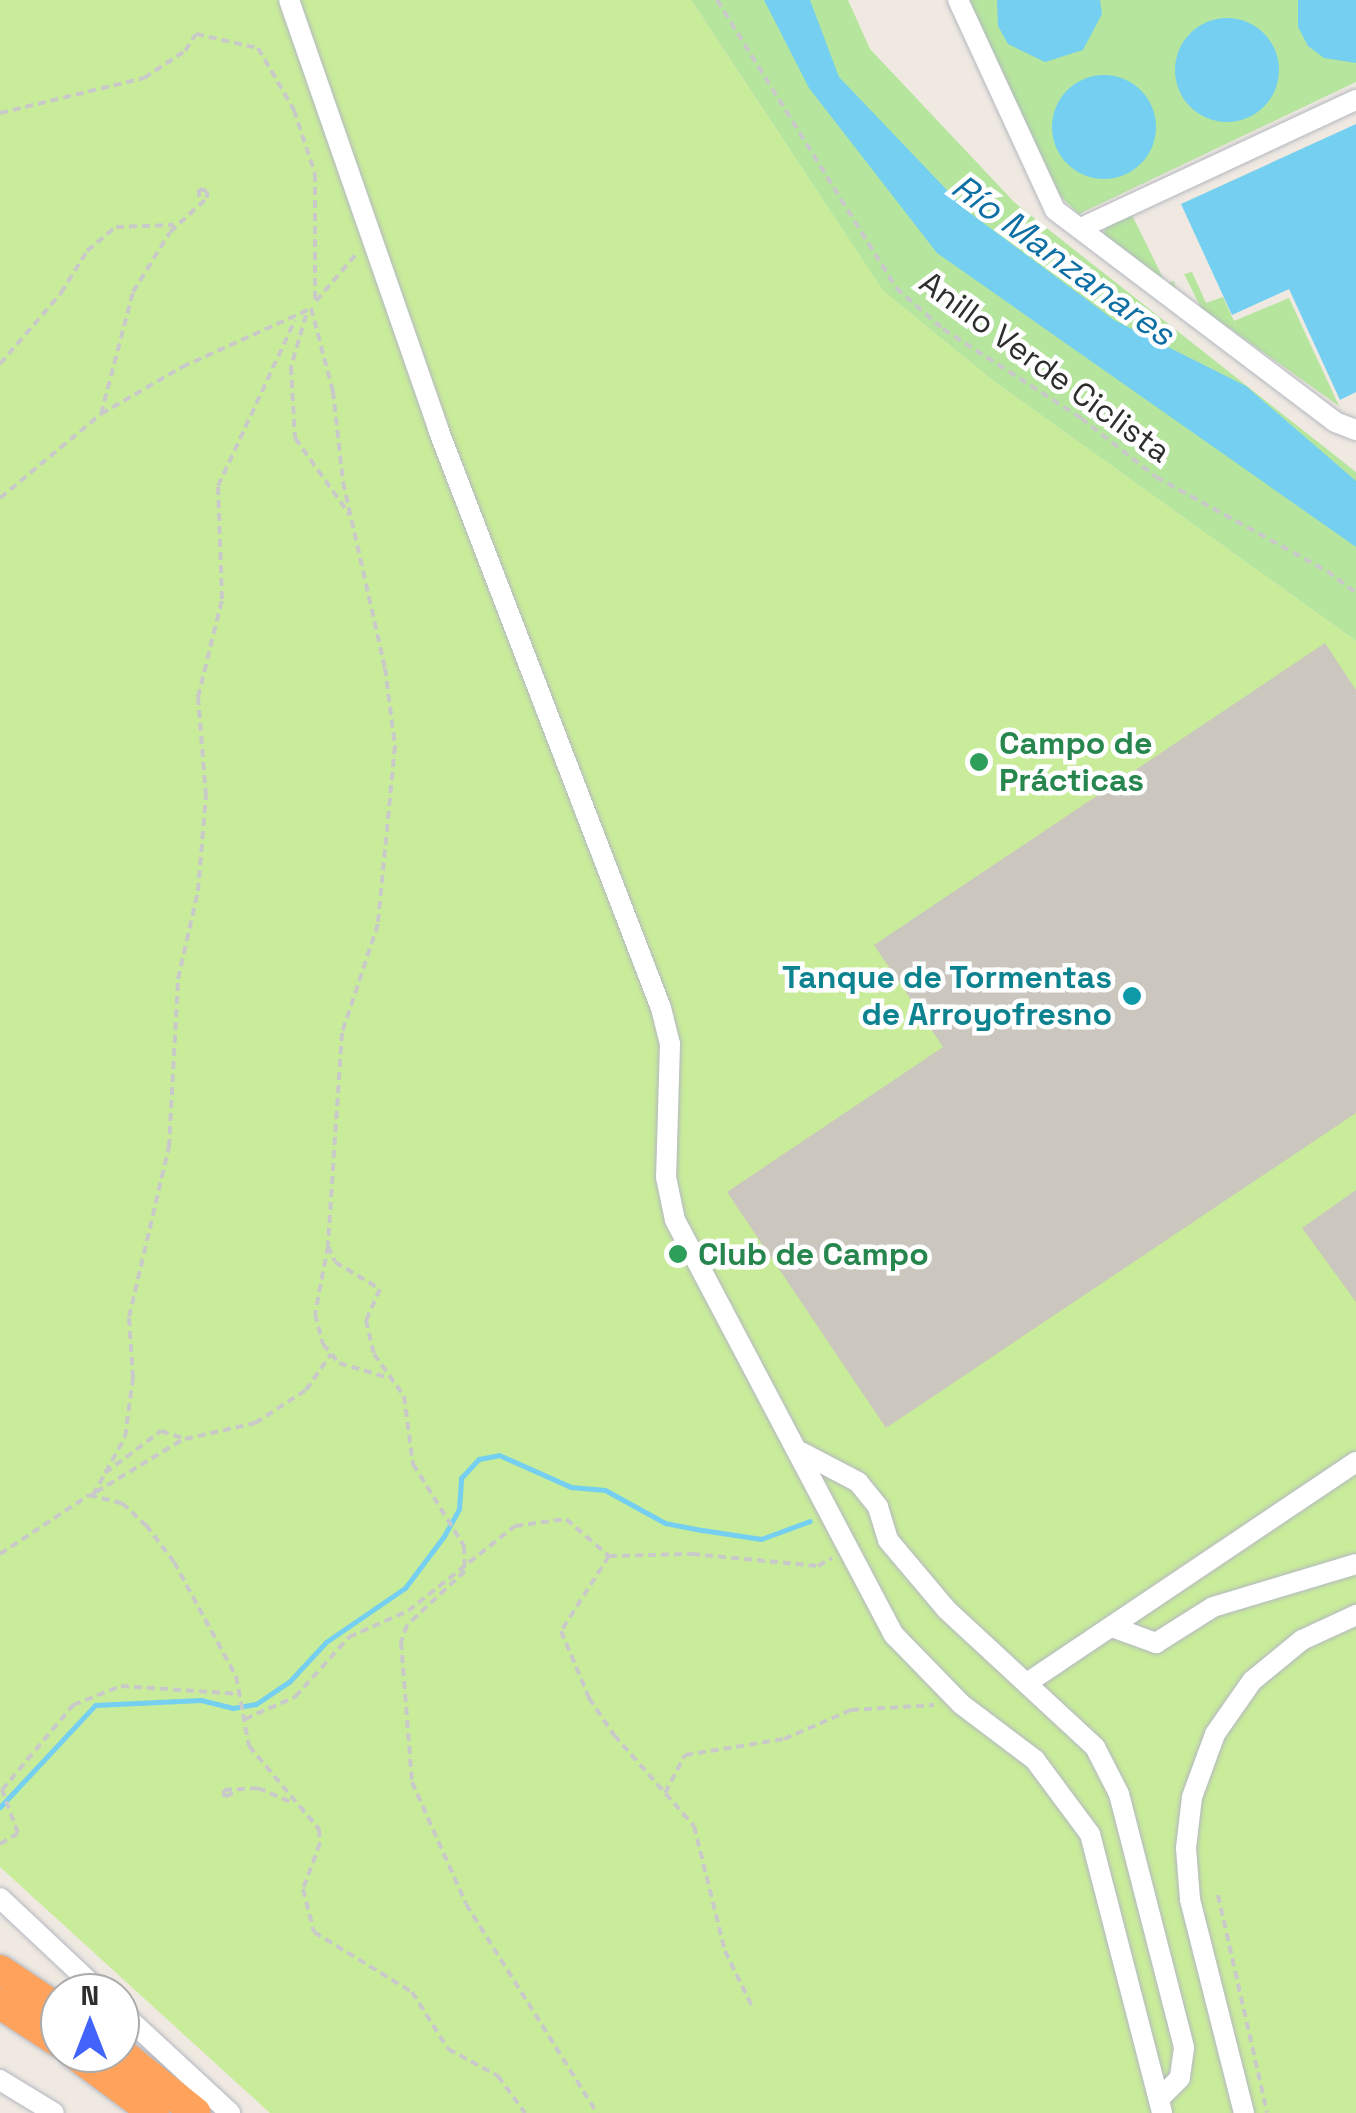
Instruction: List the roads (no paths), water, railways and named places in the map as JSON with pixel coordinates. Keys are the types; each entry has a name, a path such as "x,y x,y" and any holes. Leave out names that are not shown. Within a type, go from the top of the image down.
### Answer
{"highway":[{"path":"0,1970 40,1997"},
{"path":"0,2004 40,2030"},
{"path":"140,2068 196,2113"},
{"path":"101,2073 154,2113"}],"lane":[{"path":"290,0 371,246 662,1008 670,1044 666,1177 675,1220 799,1451 844,1550 894,1635 961,1704 1035,1760 1090,1834 1161,2106"},
{"path":"958,0 1055,210 1335,422 1356,430"},
{"path":"1081,228 1356,100"},
{"path":"799,1451 858,1482 907,1564 1095,1747 1119,1794 1184,2048 1180,2078 1161,2106"},
{"path":"1027,1683 1115,1628 1356,1462"},
{"path":"1115,1628 1156,1643 1213,1607 1356,1564"},
{"path":"1244,2113 1190,1899 1186,1848 1192,1797 1215,1734 1252,1682 1302,1640 1356,1615"},
{"path":"0,1898 80,1973"},
{"path":"140,2030 230,2113"},
{"path":"0,2080 54,2113"}],"water":[{"path":"764,0 810,0 839,77 966,210 1114,320 1246,386 1356,481 1356,547 937,253 809,88"},
{"path":"997,0 1100,0 1102,14 1083,50 1045,62 1008,44 998,26"},
{"path":"1298,0 1356,0 1356,63 1324,58 1308,46 1298,27"},
{"path":"1227,18 1247,22 1264,33 1275,50 1279,70 1275,90 1264,107 1247,118 1227,122 1207,118 1190,107 1179,90 1175,70 1179,50 1190,33 1207,22"},
{"path":"1104,75 1124,79 1141,90 1152,107 1156,127 1152,147 1141,164 1124,175 1104,179 1084,175 1067,164 1056,147 1052,127 1056,107 1067,90 1084,79"},
{"path":"1356,124 1356,392 1340,400 1289,289 1232,315 1181,204"}],"waterway":[{"path":"0,1807 95,1705 201,1700 233,1708 256,1704 289,1682 326,1642 405,1588 444,1536 459,1509 461,1478 479,1459 499,1455 571,1487 605,1490 665,1523 702,1530 761,1539 810,1521"}],"place":[{"name":"Campo de Prácticas","path":"979,762"},
{"name":"Tanque de Tormentas de Arroyofresno","path":"1132,996"},
{"name":"Club de Campo","path":"678,1254"}],"water label":[{"name":"Río Manzanares","path":"1063,260"}]}
